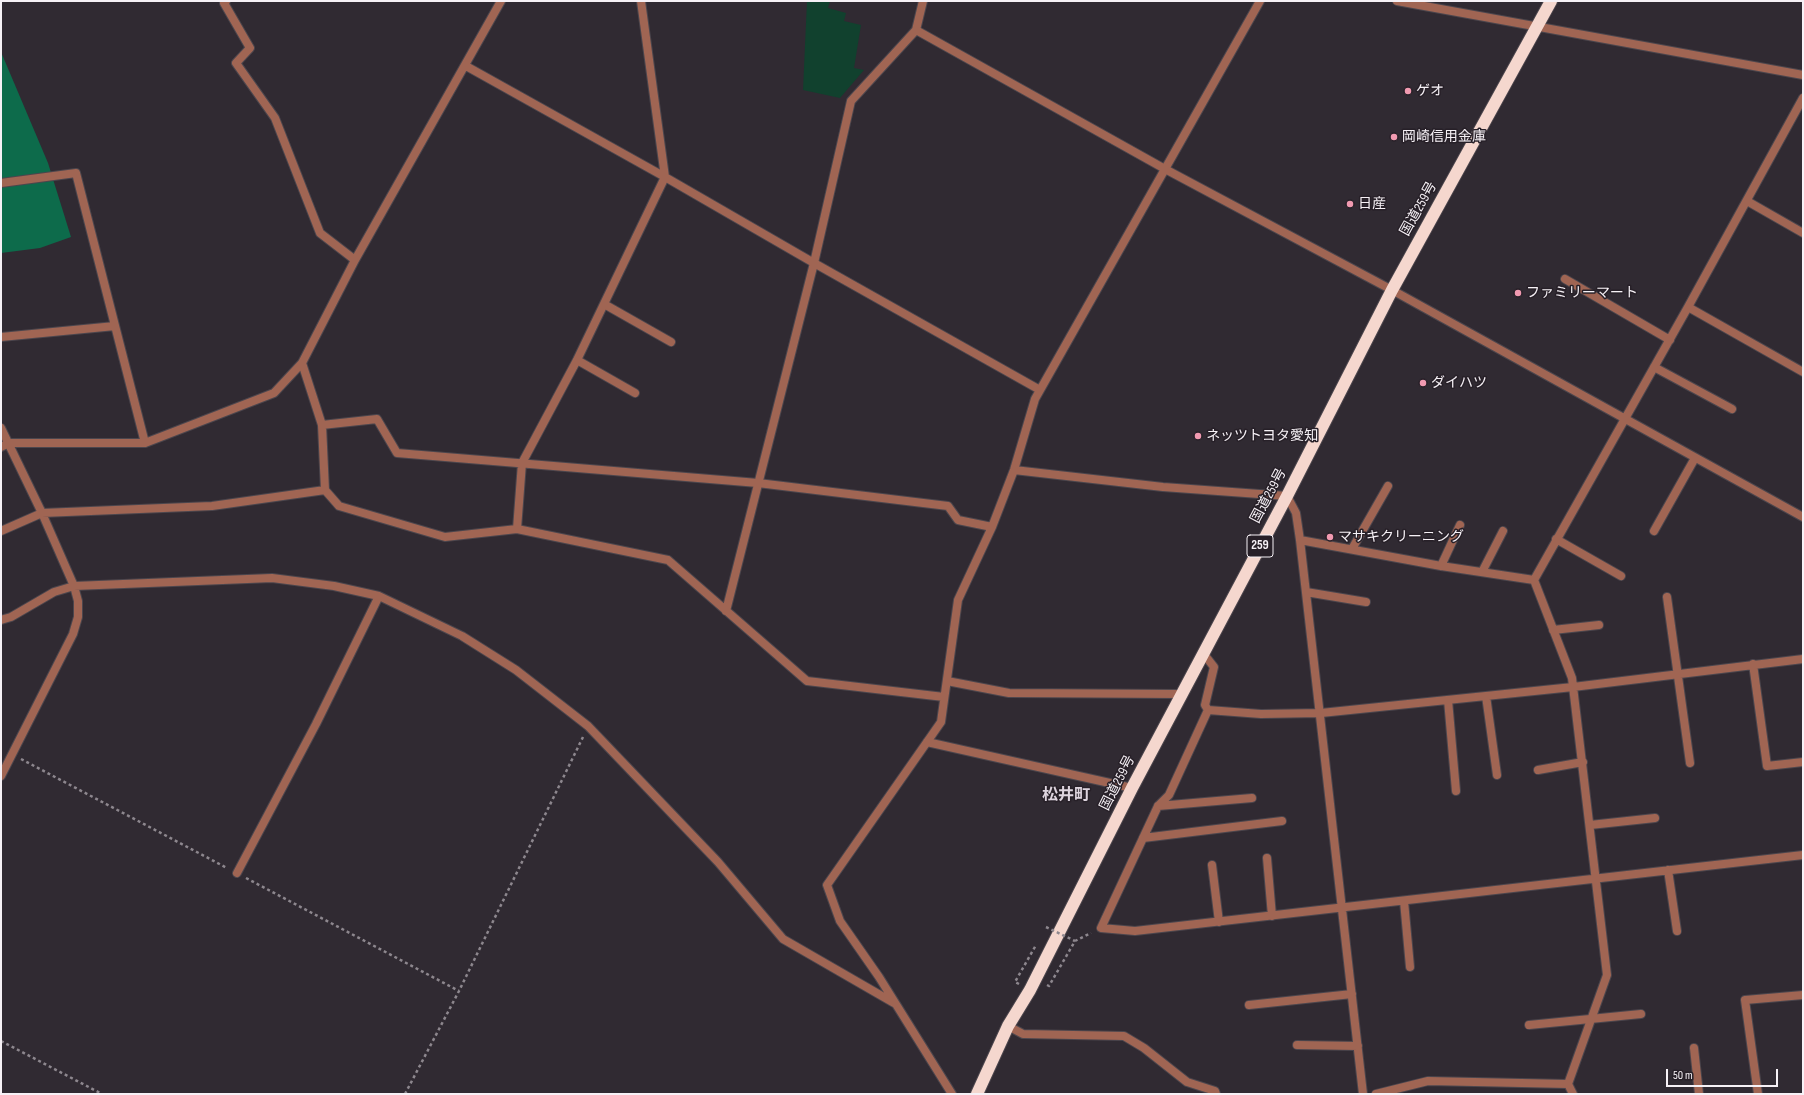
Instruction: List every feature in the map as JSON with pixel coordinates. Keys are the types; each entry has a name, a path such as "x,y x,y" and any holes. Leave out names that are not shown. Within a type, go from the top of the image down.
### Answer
{"highway":[{"name":"国道259号","path":"977,1094 1008,1026 1030,990 1132,788 1287,496 1392,290 1551,1"}],"street":[{"path":"226,1 224,4 250,48 236,63 275,118 320,232 355,260"},
{"path":"5,445 145,443 274,393 302,363 355,260 466,66 501,1"},
{"path":"517,529 522,462 576,360 665,177 641,1"},
{"path":"726,611 814,263 851,101 916,30 923,1"},
{"path":"952,1094 896,1004 840,922 827,885 941,722 958,600 992,527 1014,470 1035,399 1260,1"},
{"path":"1397,1 1803,75"},
{"path":"916,30 1165,169 1392,290 1803,517"},
{"path":"466,66 1040,390"},
{"path":"1573,1094 1568,1084 1607,975 1597,878 1572,678 1534,580 1670,340 1803,98"},
{"path":"1,182 76,173 145,443"},
{"path":"1747,201 1803,232"},
{"path":"1565,279 1670,340"},
{"path":"604,304 671,342"},
{"path":"1688,307 1803,372"},
{"path":"1,337 115,326"},
{"path":"576,360 635,393"},
{"path":"302,363 322,425 326,490 338,506 445,537 517,529 668,560 807,681 944,697"},
{"path":"1654,367 1732,409"},
{"path":"322,425 377,419 397,452 758,483 948,506 958,520 992,527"},
{"path":"1,428 5,445 42,513 74,586 78,601 78,617 74,634 1,776"},
{"path":"1654,531 1695,458"},
{"path":"1014,470 1163,487 1287,496 1296,513 1300,540 1363,1094"},
{"path":"1352,549 1388,486"},
{"path":"1,531 42,513 212,506 326,490"},
{"path":"1441,566 1460,525"},
{"path":"1482,572 1503,530"},
{"path":"1556,539 1621,576"},
{"path":"1300,540 1441,566 1534,580"},
{"path":"1,620 11,617 54,592 74,586 272,578 334,586 379,596 462,636 516,670 588,726 718,862 783,939 896,1004"},
{"path":"1306,592 1366,602"},
{"path":"237,873 316,724 379,596"},
{"path":"1667,597 1679,674 1690,763"},
{"path":"1553,630 1599,625"},
{"path":"1203,653 1214,667 1206,705 1208,710 1169,795 1158,806 1101,928 1135,931 1803,855"},
{"path":"1208,710 1261,714 1320,713 1573,687 1803,659"},
{"path":"1753,664 1767,766 1803,762"},
{"path":"947,681 1009,693 1181,694"},
{"path":"1486,696 1497,775"},
{"path":"1448,700 1456,791"},
{"path":"927,742 1132,788"},
{"path":"1538,770 1582,762"},
{"path":"1158,806 1252,798"},
{"path":"1590,825 1655,818"},
{"path":"1144,838 1282,821"},
{"path":"1267,858 1272,916"},
{"path":"1212,865 1219,922"},
{"path":"1668,870 1677,930"},
{"path":"1404,901 1410,966"},
{"path":"1249,1005 1352,994"},
{"path":"1758,1094 1745,1000 1803,995"},
{"path":"1529,1025 1641,1014"},
{"path":"1008,1026 1023,1034 1124,1036 1144,1048 1187,1082 1214,1091 1216,1094"},
{"path":"1297,1045 1358,1046"},
{"path":"1694,1048 1699,1094"},
{"path":"1376,1094 1428,1081 1568,1084"}],"path":[{"path":"405,1094 459,991 588,726"},
{"path":"1046,927 1075,941 1101,928"},
{"path":"1,1042 102,1094"}],"green space":[{"path":"807,1 830,1 828,8 846,13 844,21 861,25 854,68 864,70 840,98 803,90"},
{"path":"1,52 48,163 71,237 40,248 1,253"}],"place":[{"name":"ゲオ","path":"1408,91"},
{"name":"岡崎信用金庫","path":"1394,137"},
{"name":"日産","path":"1350,204"},
{"name":"ファミリーマート","path":"1518,293"},
{"name":"ダイハツ","path":"1423,383"},
{"name":"ネッツトヨタ愛知","path":"1198,436"},
{"name":"マサキクリーニング","path":"1330,537"}],"district":[{"name":"松井町","path":"1066,796"}]}
